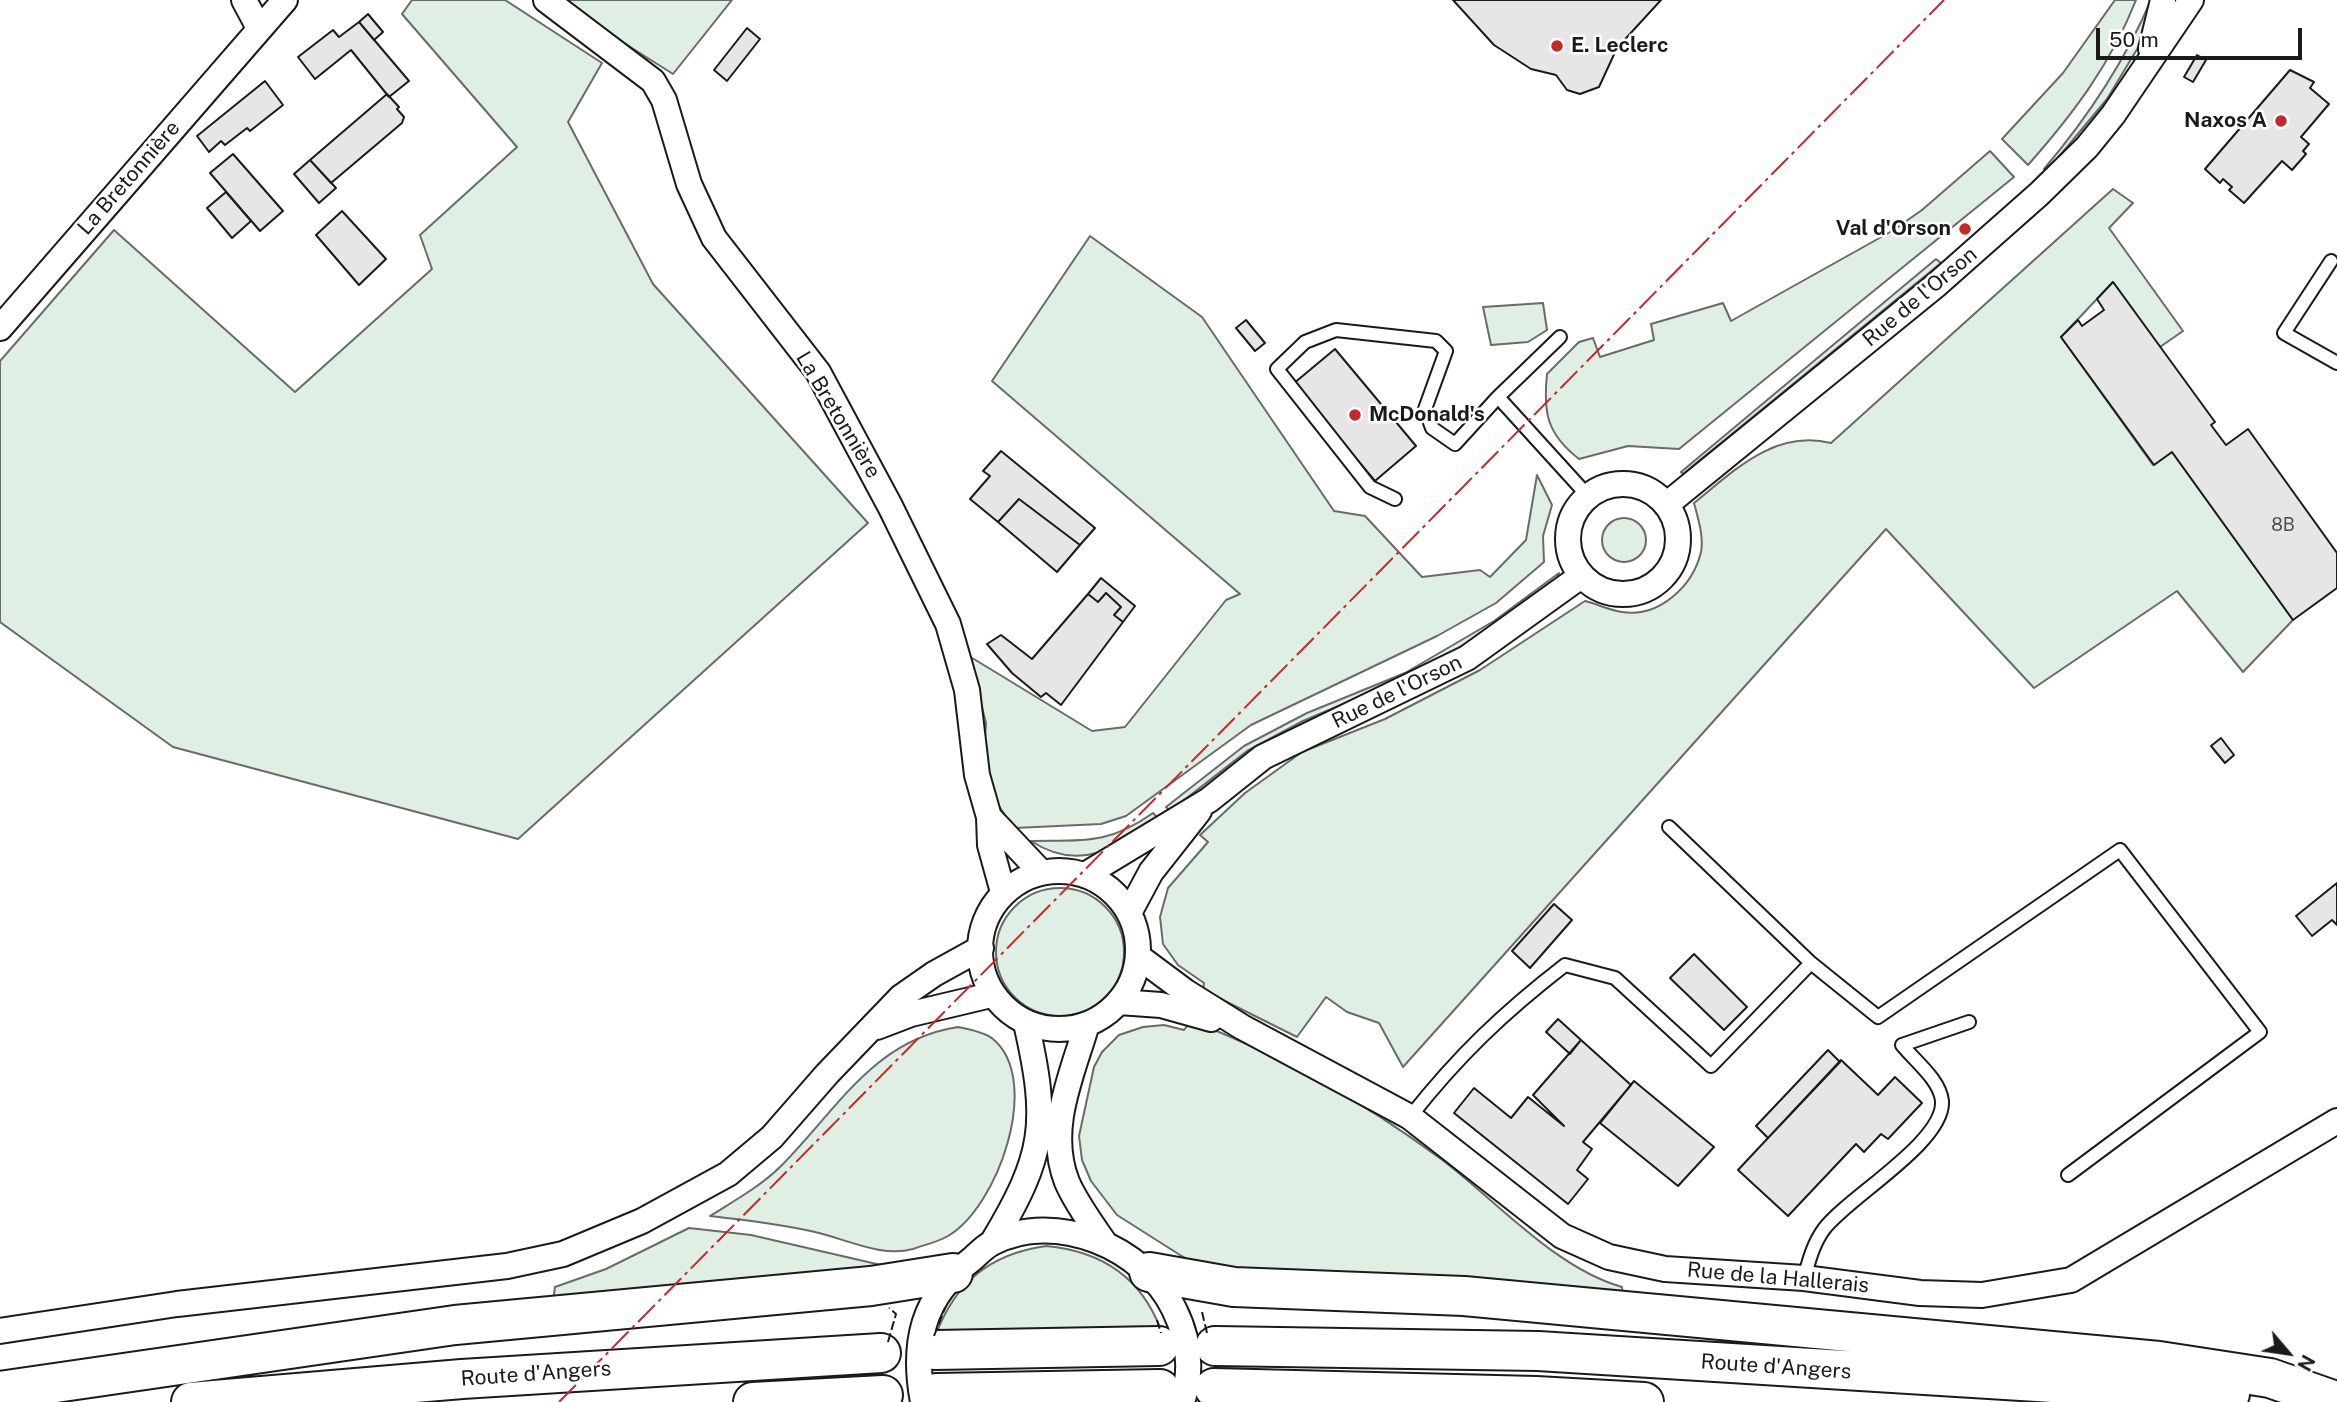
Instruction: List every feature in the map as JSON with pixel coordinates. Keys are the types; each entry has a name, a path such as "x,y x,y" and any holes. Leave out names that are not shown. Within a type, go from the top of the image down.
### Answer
{"highway":[{"path":"1149,1272 1234,1287 1464,1296 2159,1362 2270,1378 2333,1400"},
{"path":"0,1391 456,1325 871,1286 953,1273"},
{"path":"935,1350 1159,1346"},
{"name":"Route d'Angers","path":"1215,1346 1538,1351 2049,1385 2333,1400"},
{"name":"Route d'Angers","path":"191,1402 476,1378 881,1353"},
{"path":"929,1397 1186,1393 1536,1396 1644,1402"},
{"path":"753,1402 883,1395"}],"street":[{"path":"244,0 259,28"},
{"name":"La Bretonnière","path":"0,328 285,0"},
{"name":"La Bretonnière","path":"546,0 653,81 664,100 689,184 714,238 818,372 890,506 948,624 967,690 977,775 989,817 990,845 1003,892"},
{"name":"Rue de l'Orson","path":"2148,63 2163,0"},
{"name":"Rue de l'Orson","path":"1666,505 1935,286 2039,194 2087,146 2191,0"},
{"path":"1628,484 1643,487 1666,505 1678,530 1678,545 1668,571 1658,582 1632,594 1618,595 1598,589 1581,576 1573,564 1567,535 1577,507 1588,496 1600,489 1628,484"},
{"name":"Rue de l'Orson","path":"1085,876 1209,800 1263,757 1467,658 1581,576"},
{"name":"Rue de l'Orson","path":"1129,913 1152,872 1209,800"},
{"name":"La Bretonnière","path":"989,817 1039,870"},
{"path":"1039,870 1058,870 1085,876 1104,885 1129,913 1139,933 1139,957 1133,979 1110,1011 1087,1024 1063,1028 1026,1023 991,995 981,964 980,937 990,909 1003,892 1039,870"},
{"path":"0,1331 190,1303 507,1266 563,1254 642,1221 727,1174 772,1138 867,1031 901,998 934,974 981,947"},
{"name":"Rue de la Hallerais","path":"1139,957 1186,992 1242,1027 1410,1117 1562,1236 1609,1257 1665,1269 1804,1278 1920,1293 1982,1295 2071,1280 2337,1121"},
{"path":"867,1031 911,1014 991,995"},
{"name":"Rue de la Hallerais","path":"1119,1002 1161,1004 1242,1027"},
{"path":"992,1243 1028,1177 1041,1124 1038,1078 1026,1023"},
{"path":"1087,1024 1065,1096 1059,1133 1059,1155 1075,1197 1104,1242 1149,1272 1169,1299 1181,1324 1189,1354 1186,1393"},
{"path":"929,1397 916,1370 920,1336 930,1306 953,1273 992,1243 1021,1235 1048,1232 1104,1242"}],"lane":[{"path":"2331,261 2284,333 2337,363"},
{"path":"1395,499 1370,487 1277,369 1305,342 1336,330 1436,341 1446,351 1425,409 1432,428 1455,444 1498,397 1560,337"},
{"path":"1498,397 1588,496"},
{"path":"1669,827 1811,963 1878,1017 2120,850 2260,1032 2068,1175"},
{"path":"1410,1117 1449,1066 1494,1022 1565,965 1615,978 1711,1066 1811,963"},
{"path":"1804,1278 1812,1247 1825,1227 1921,1140 1939,1120 1942,1102 1939,1087 1902,1045 1969,1022"}],"green space":[{"path":"412,0 505,0 602,63 568,122 653,284 868,523 518,839 173,747 0,622 0,361 114,230 295,392 432,269 420,235 517,147 402,14"},
{"path":"556,0 732,0 673,74"},
{"path":"2115,0 2136,0 2115,46 2090,87 2028,165 2002,139 2063,73"},
{"path":"2151,0 2139,46 2107,99 2047,171 2044,169 2075,130 2117,67"},
{"path":"1990,151 2014,177 1679,449 1628,446 1579,459 1560,441 1549,422 1547,374 1579,342 1593,338 1600,357 1654,340 1651,324 1723,303 1731,321 1892,231 1922,210"},
{"path":"2113,189 2133,203 2109,228 2183,331 2160,347 2113,282 2061,337 2153,465 2172,452 2293,620 2243,672 2177,591 2034,688 1886,529 1403,1067 1379,1023 1347,1012 1326,997 1297,1037 1203,990 1204,983 1178,965 1163,944 1160,917 1168,888 1208,842 1200,835 1245,793 1302,752 1385,719 1480,670 1585,601 1617,611 1636,613 1661,605 1682,588 1697,565 1702,546 1694,503 1741,466 1774,447 1811,440 1831,443"},
{"path":"1090,236 1202,317 1334,511 1365,516 1422,577 1480,570 1490,577 1526,540 1537,475 1552,505 1543,536 1544,562 1496,603 1437,636 1251,725 1126,816 1101,824 1014,828 996,802 984,750 986,723 969,656 1092,731 1125,727 1226,600 1240,594 992,381"},
{"path":"1936,259 1941,263 1683,474 1681,472"},
{"path":"1543,303 1547,330 1528,342 1491,345 1483,307"},
{"path":"1624,518 1640,524 1646,540 1640,556 1624,562 1608,556 1602,540 1608,524"},
{"path":"1559,573 1556,584 1469,642 1407,677 1303,721 1247,751 1170,811 1166,807 1244,746 1307,713 1405,673 1494,621"},
{"path":"1153,813 1158,818 1128,839 1098,853 1066,855 1031,841 1095,839 1122,831"},
{"path":"1060,888 1084,893 1105,907 1119,928 1124,952 1119,976 1105,997 1084,1011 1060,1016 1036,1011 1015,997 1001,976 996,952 1001,928 1015,907 1036,893"},
{"path":"1191,1021 1289,1064 1382,1118 1441,1159 1550,1249 1597,1278 1622,1287 1623,1296 1205,1269 1117,1215 1091,1181 1082,1160 1079,1136 1094,1067 1102,1052 1119,1035 1143,1027 1164,1025 1184,1030"},
{"path":"958,1027 993,1039 1007,1058 1014,1084 1014,1112 1008,1143 983,1199 966,1221 948,1236 913,1249 889,1251 802,1229 710,1216 773,1173 879,1062 902,1046 928,1034"},
{"path":"689,1228 751,1235 894,1268 553,1301 555,1287 606,1269"},
{"path":"1046,1246 1085,1254 1117,1270 1131,1281 1142,1295 1161,1330 936,1334 954,1299 978,1274 1008,1256"}],"building":[{"name":"E. Leclerc","path":"1453,0 1661,0 1617,48 1599,87 1580,94 1567,90 1556,75 1531,69 1494,45"},
{"path":"368,14 383,32 374,40 359,22"},
{"path":"359,22 409,81 389,97 351,50 315,79 298,57 333,30 339,37"},
{"path":"747,28 760,39 727,81 714,70"},
{"path":"2197,55 2206,60 2193,82 2184,77"},
{"name":"Naxos A","path":"2290,70 2314,82 2310,88 2329,104 2301,137 2309,144 2303,151 2306,154 2292,170 2282,161 2244,203 2229,190 2232,187 2223,179 2220,183 2205,169"},
{"path":"265,81 283,105 250,131 247,128 225,145 221,141 209,152 197,136"},
{"path":"387,94 399,107 397,109 404,117 402,123 331,183 310,160"},
{"path":"233,154 283,211 260,231 210,173"},
{"path":"310,160 336,188 319,203 294,174"},
{"path":"226,192 251,221 232,238 207,208"},
{"path":"342,211 386,259 359,285 316,235"},
{"path":"2113,282 2215,422 2211,425 2226,445 2248,429 2337,553 2337,588 2293,620 2172,452 2154,465 2061,337 2078,320 2082,326 2104,310 2097,299"},
{"path":"1246,320 1265,343 1255,351 1236,328"},
{"name":"McDonald's","path":"1335,349 1416,446 1375,481 1293,384"},
{"path":"1001,451 1095,528 1080,545 1019,499 998,522 970,499 990,476 983,471"},
{"path":"1019,499 1080,545 1057,572 998,522"},
{"path":"1101,578 1135,606 1123,622 1114,615 1121,607 1106,593 1098,602 1088,594"},
{"path":"1106,593 1121,607 1114,615 1123,622 1061,705 1046,693 1041,697 1012,673 987,644 1001,635 1032,659 1088,594 1098,602"},
{"path":"2221,738 2234,755 2225,763 2211,746"},
{"path":"2337,883 2337,925 2332,920 2312,936 2296,916"},
{"path":"1554,904 1572,920 1530,968 1512,951"},
{"path":"1694,954 1747,1007 1724,1030 1670,978"},
{"path":"1558,1019 1581,1040 1570,1054 1546,1032"},
{"path":"1581,1040 1631,1085 1583,1142 1592,1149 1577,1170 1588,1179 1568,1204 1454,1113 1474,1088 1511,1118 1528,1097 1564,1126 1533,1095"},
{"path":"1828,1050 1840,1062 1768,1138 1756,1126"},
{"path":"1841,1060 1878,1095 1895,1077 1922,1103 1888,1139 1881,1134 1864,1152 1856,1144 1788,1216 1738,1170"},
{"path":"1634,1081 1714,1147 1678,1186 1600,1123"}],"fence":[{"path":"888,1342 896,1314 889,1308"},
{"path":"934,1336 945,1308"},
{"path":"1202,1312 1207,1333"},
{"path":"1157,1320 1161,1333"}],"power":[{"path":"559,1402 1944,0"}],"place":[{"name":"E. Leclerc","path":"1557,46"},
{"name":"Naxos A","path":"2281,121"},
{"name":"Val d'Orson","path":"1965,229"},
{"name":"McDonald's","path":"1355,415"}]}
